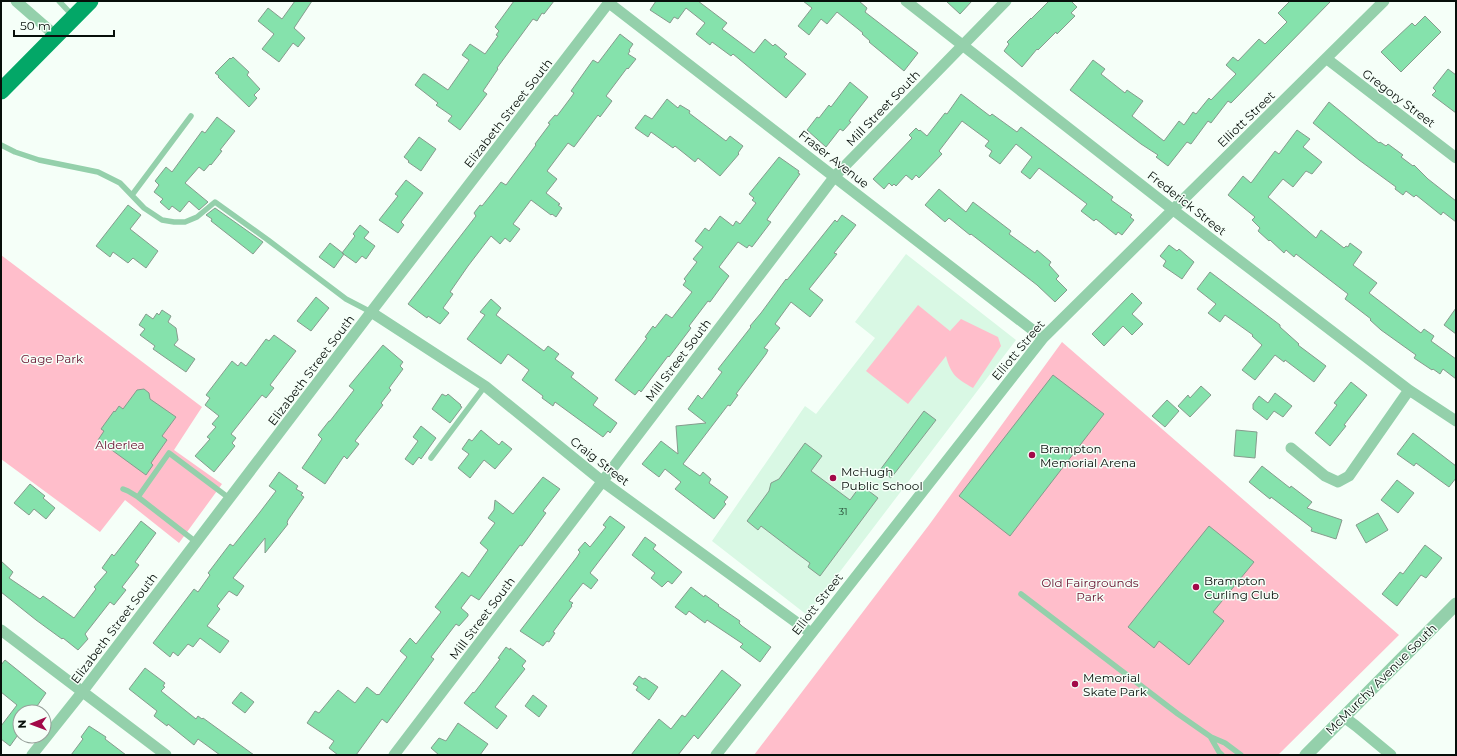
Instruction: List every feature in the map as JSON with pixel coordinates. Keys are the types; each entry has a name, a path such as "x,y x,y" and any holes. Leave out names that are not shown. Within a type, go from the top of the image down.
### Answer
{"main road":[{"path":"1,91 90,1"}],"street":[{"path":"16,1 56,36"},
{"name":"Frederick Street","path":"906,1 1172,209 1409,390 1456,421"},
{"name":"Mill Street South","path":"394,755 835,176 1006,1"},
{"name":"Elliott Street","path":"716,755 1043,338 1384,1"},
{"name":"Fraser Avenue","path":"609,2 1043,338"},
{"name":"Elizabeth Street South","path":"32,755 83,691 609,2"},
{"name":"Gregory Street","path":"1327,59 1456,158"},
{"name":"Craig Street","path":"371,312 485,386 602,480 811,633"},
{"path":"1291,448 1325,476 1338,482 1349,476 1409,390"},
{"name":"McMurchy Avenue South","path":"1306,755 1456,604"},
{"path":"1,630 166,755"},
{"path":"1344,717 1391,755"}],"lane":[{"path":"59,1 74,17"},
{"path":"132,195 191,116"},
{"path":"1,145 9,150 39,160 98,172 120,183 144,208 162,220 185,222 197,217 215,202 346,299 371,312"},
{"path":"431,458 485,386"},
{"path":"138,497 169,453 229,498"},
{"path":"123,489 138,497 196,542"},
{"path":"1021,594 1172,710 1240,755"},
{"path":"1211,737 1222,755"}],"shaded area":[{"name":"McHugh Public School","path":"906,254 1016,340 807,615 712,541 805,406 816,414 875,338 855,322"}],"green space":[{"path":"1,255 202,407 174,450 222,484 179,543 125,500 100,532 1,459"},
{"path":"918,305 950,331 961,319 998,337 1001,346 973,388 952,372 946,356 908,404 866,371"},
{"name":"Old Fairgrounds Park","path":"1062,342 1399,635 1278,755 754,755 929,525"}],"building":[{"path":"295,1 312,1 294,28 305,38 298,47 293,43 279,62 262,49 274,34 258,21 268,8 282,19"},
{"path":"514,1 554,1 544,14 542,13 537,21 533,19 497,68 498,69 483,91 487,94 460,130 448,121 452,116 436,105 438,103 415,85 423,74 425,74 448,90 469,60 462,55 470,44 485,54 498,36 496,35 499,31 495,27"},
{"path":"656,1 698,1 727,23 722,29 754,53 765,39 773,46 775,44 787,54 784,57 806,74 786,98 733,54 731,56 712,42 710,45 696,34 705,23 686,8 678,19 674,17 670,23 650,10"},
{"path":"803,1 859,1 867,8 865,12 918,53 904,71 869,42 870,41 862,34 863,33 837,12 827,24 821,19 809,35 798,26 812,8"},
{"path":"946,1 972,1 960,14"},
{"path":"1049,1 1071,1 1077,7 1071,13 1075,16 1057,34 1056,32 1038,50 1037,49 1022,67 1004,51 1009,44 1007,42"},
{"path":"1290,1 1331,1 1231,103 1228,101 1211,123 1208,121 1191,144 1187,142 1168,166 1156,157 1158,155 1141,144 1070,90 1093,60 1105,69 1101,74 1125,93 1127,90 1143,101 1132,116 1164,141 1179,121 1184,125 1193,112 1196,114 1209,98 1211,100 1236,74 1226,65 1233,57 1238,61 1259,39 1265,44 1287,22 1278,13"},
{"path":"1425,16 1441,32 1401,72 1381,52 1412,23 1415,26"},
{"path":"620,34 633,44 628,54 636,59 628,69 627,68 606,96 612,101 600,117 598,115 574,147 568,143 547,171 557,179 546,193 560,204 558,205 562,208 556,217 531,200 513,224 520,229 510,242 505,238 500,244 491,236 468,266 450,292 453,294 443,308 449,313 440,324 428,316 427,318 408,304 476,216 474,213 480,205 482,206 501,182 506,185 536,145 535,144 550,124 548,123 555,115 557,116 572,96 574,93 571,91 593,60 598,63"},
{"path":"233,57 249,72 247,75 260,89 254,95 257,98 249,107 215,73 230,58 231,59"},
{"path":"1448,69 1456,75 1456,113 1432,95 1436,91 1433,88"},
{"path":"850,82 868,97 849,121 851,122 843,131 840,129 826,147 807,130 829,105 831,107"},
{"path":"961,94 990,116 992,114 1017,132 1021,127 1113,197 1111,200 1132,215 1130,217 1134,220 1122,235 1118,232 1116,235 1096,219 1094,221 1081,211 1087,204 1039,168 1030,179 1021,172 1032,157 1016,144 1000,164 989,156 992,151 985,146 989,141 962,121 939,151 942,154 919,178 916,175 912,180 906,175 896,186 894,184 892,186 889,183 884,189 873,179 912,138 909,135 916,128 927,136 945,113 947,114"},
{"path":"667,99 678,108 680,105 690,111 689,113 726,141 730,136 743,146 738,153 739,154 720,176 698,158 695,162 675,146 673,148 651,132 648,137 635,128 645,115 652,119"},
{"path":"1329,102 1379,143 1380,142 1386,146 1388,144 1403,155 1401,157 1413,166 1414,165 1428,179 1456,201 1456,222 1443,212 1441,215 1416,195 1414,197 1406,191 1403,195 1395,189 1396,187 1359,160 1313,123"},
{"path":"217,117 235,131 220,150 222,151 211,165 210,164 204,171 199,167 185,183 208,202 199,210 189,201 180,212 172,206 169,210 160,202 163,199 154,192 159,185 155,181 166,167 172,172 202,131 205,133"},
{"path":"1297,130 1310,139 1303,147 1322,162 1312,174 1306,171 1293,187 1283,179 1268,197 1316,238 1321,230 1344,248 1346,246 1348,247 1350,243 1362,252 1353,265 1377,283 1369,293 1421,333 1424,329 1434,336 1431,341 1456,359 1456,379 1443,369 1440,374 1414,358 1416,355 1381,330 1370,320 1371,319 1345,299 1348,294 1296,254 1294,257 1286,250 1284,253 1270,240 1269,241 1258,231 1260,228 1252,220 1255,217 1228,195 1243,176 1251,183 1275,151 1279,154"},
{"path":"419,137 436,149 421,171 408,162 409,161 404,157"},
{"path":"779,157 799,171 798,173 800,174 768,218 767,220 771,222 752,247 749,245 747,248 738,242 719,267 729,276 710,302 708,301 689,326 691,328 669,357 668,356 641,392 639,390 635,395 615,380 647,338 645,337 653,326 655,328 666,314 672,318 692,292 683,285 686,281 684,279 697,262 693,259 703,247 695,241 705,228 709,231 720,216 733,226 736,221 740,224 756,203 752,200 754,198 749,194"},
{"path":"406,180 423,193 401,222 404,225 398,233 379,220 398,196 395,194"},
{"path":"939,189 966,212 973,202 1011,231 1009,234 1035,253 1037,250 1051,262 1049,265 1059,276 1056,279 1067,290 1055,302 1037,285 949,218 945,222 925,205"},
{"path":"128,205 141,215 130,229 158,251 146,268 133,258 128,263 113,252 110,257 96,246"},
{"path":"215,208 263,242 253,254 211,221 212,219 206,215"},
{"path":"842,215 856,225 834,253 837,254 809,289 823,300 810,317 791,302 775,324 780,328 764,348 768,350 766,354 736,394 738,395 730,406 728,405 683,464 700,476 703,472 711,479 709,483 728,497 724,502 726,504 714,519 675,489 681,482 665,469 659,477 642,464 661,441 678,454 676,426 706,423 688,409 698,395 702,399 722,372 718,369 751,327 750,326 786,279 787,280 835,220 837,222"},
{"path":"360,225 369,232 364,238 375,246 366,259 362,256 356,263 342,253 355,236 353,234"},
{"path":"330,243 344,254 334,268 319,257"},
{"path":"1169,245 1177,251 1179,249 1194,262 1182,279 1163,266 1166,261 1160,256"},
{"path":"1210,272 1280,325 1280,327 1299,344 1298,345 1326,366 1314,382 1285,360 1284,362 1275,355 1255,380 1242,370 1262,345 1252,336 1253,335 1225,315 1220,322 1208,313 1216,304 1197,289"},
{"path":"1132,293 1142,303 1132,314 1143,324 1132,335 1123,326 1104,346 1092,334"},
{"path":"316,297 329,308 311,331 297,321"},
{"path":"491,299 501,308 496,315 544,351 548,346 559,354 555,359 574,373 571,377 598,398 593,405 617,423 610,433 608,431 603,437 555,402 553,406 542,398 543,396 522,380 529,370 508,354 501,364 467,339 485,315 480,312"},
{"path":"1456,308 1456,334 1444,325"},
{"path":"162,310 171,316 168,322 176,328 178,340 174,345 195,359 186,372 153,349 155,346 140,335 145,329 139,325 146,314 153,319 157,313 159,315"},
{"path":"274,335 296,351 270,385 274,388 266,398 262,395 231,434 236,438 232,443 235,446 214,472 195,456 210,439 207,437 216,427 212,424 219,416 205,405 210,398 206,395 232,361 238,366 241,362 246,366 266,339 269,341"},
{"path":"383,345 403,362 400,366 403,369 389,388 391,390 381,403 383,405 355,441 359,444 347,459 344,456 325,484 302,468 322,439 318,435 354,390 349,386"},
{"name":"Brampton Memorial Arena","path":"1053,375 1104,414 1010,536 959,496"},
{"path":"1351,382 1367,395 1344,425 1346,426 1330,446 1315,433 1337,405 1334,403"},
{"path":"1201,386 1211,395 1190,417 1178,406 1188,395 1190,398"},
{"path":"144,389 149,393 150,399 176,417 162,436 167,440 151,463 153,465 146,475 98,440 104,431 101,429 114,411 115,412 119,406 123,409 137,390"},
{"path":"1275,393 1292,406 1283,417 1274,411 1267,420 1253,409 1253,404 1259,396 1268,403"},
{"path":"442,394 446,396 448,394 462,407 450,423 432,409"},
{"path":"1167,400 1179,411 1165,427 1152,416"},
{"path":"924,411 936,420 891,478 880,470"},
{"path":"421,426 436,438 421,459 419,457 413,465 405,459 418,441 413,437"},
{"path":"481,430 499,445 502,441 512,449 495,469 484,460 470,478 458,468 469,454 462,449 469,439 472,441"},
{"path":"1236,430 1257,432 1255,458 1234,456"},
{"path":"1413,433 1456,466 1456,478 1449,487 1416,463 1414,466 1397,454"},
{"path":"805,443 822,456 811,471 850,500 861,485 878,498 820,576 808,567 810,563 761,526 758,530 747,521 769,491 771,483 779,479"},
{"path":"1262,466 1290,488 1291,486 1312,502 1307,508 1342,520 1336,539 1311,531 1312,528 1271,497 1270,499 1249,482"},
{"path":"279,472 298,486 296,489 303,493 301,495 304,497 288,520 288,524 265,553 265,538 233,578 244,586 237,596 229,591 217,606 220,609 207,626 229,641 220,653 200,638 193,647 188,644 178,656 173,652 170,657 153,643 194,589 198,592 210,575 208,573 230,544 233,546 276,491 269,486"},
{"path":"543,477 560,489 543,511 546,513 522,546 520,545 479,600 471,595 461,608 468,614 468,616 459,626 456,624 431,657 434,659 387,723 382,719 356,755 338,755 329,748 334,741 307,723 315,711 319,713 338,690 355,703 367,687 379,695 407,657 400,651 410,638 416,644 441,612 435,607 462,572 469,577 488,550 480,543 495,523 488,518 494,510 495,500 513,514"},
{"path":"1397,480 1414,493 1398,513 1381,500"},
{"path":"30,484 45,496 43,498 55,508 46,519 34,509 29,515 14,503"},
{"path":"1378,513 1388,530 1366,543 1356,525"},
{"path":"610,516 625,527 590,573 598,580 591,589 583,583 569,601 573,603 571,605 572,606 553,632 555,633 549,642 547,641 543,646 520,631 577,557 580,552 578,550 585,542 590,547 606,527 603,525"},
{"path":"141,521 156,533 135,562 139,565 122,587 126,590 114,605 110,602 85,634 88,639 78,650 36,620 1,592 1,561 13,572 9,578 40,599 43,596 74,618 96,589 94,587 107,572 102,568 112,554 114,556"},
{"name":"Brampton Curling Club","path":"1209,526 1254,562 1213,612 1224,621 1189,665 1159,641 1154,648 1128,627"},
{"path":"645,537 656,545 653,549 682,572 672,584 668,581 662,587 651,578 655,573 632,555"},
{"path":"1425,545 1442,558 1426,578 1421,575 1397,606 1382,594 1400,572 1403,574"},
{"path":"691,587 704,597 705,595 719,605 718,606 740,621 739,623 742,626 771,647 760,662 740,647 743,644 707,620 705,623 689,611 686,615 675,607"},
{"path":"506,647 510,650 510,648 526,661 522,666 525,669 495,707 507,716 497,729 464,703 473,692 474,693 500,659 498,658"},
{"path":"5,660 46,693 38,704 16,704 1,692 1,665"},
{"path":"145,668 165,683 163,686 165,687 161,691 196,719 198,716 202,719 203,718 254,755 220,755 198,739 194,745 168,724 167,726 154,716 157,711 129,689"},
{"path":"722,670 741,685 698,739 694,735 678,755 631,755 659,719 671,729 682,715 685,717"},
{"path":"639,676 643,679 645,678 658,687 649,700 636,690 638,687 633,684"},
{"path":"241,692 254,702 245,713 232,703"},
{"path":"533,695 547,706 539,717 525,706"},
{"path":"12,712 12,743 10,746 1,739 1,726"},
{"path":"458,723 488,744 480,755 439,755 431,748 439,738 446,741"},
{"path":"89,726 106,737 105,739 126,755 71,755 83,739 81,737"}],"place":[{"name":"Brampton Memorial Arena","path":"1032,455"},
{"name":"McHugh Public School","path":"833,478"},
{"name":"Brampton Curling Club","path":"1196,587"},
{"name":"Memorial Skate Park","path":"1075,684"}],"park label":[{"name":"Gage Park","path":"52,358"},
{"name":"Alderlea","path":"120,444"}]}
